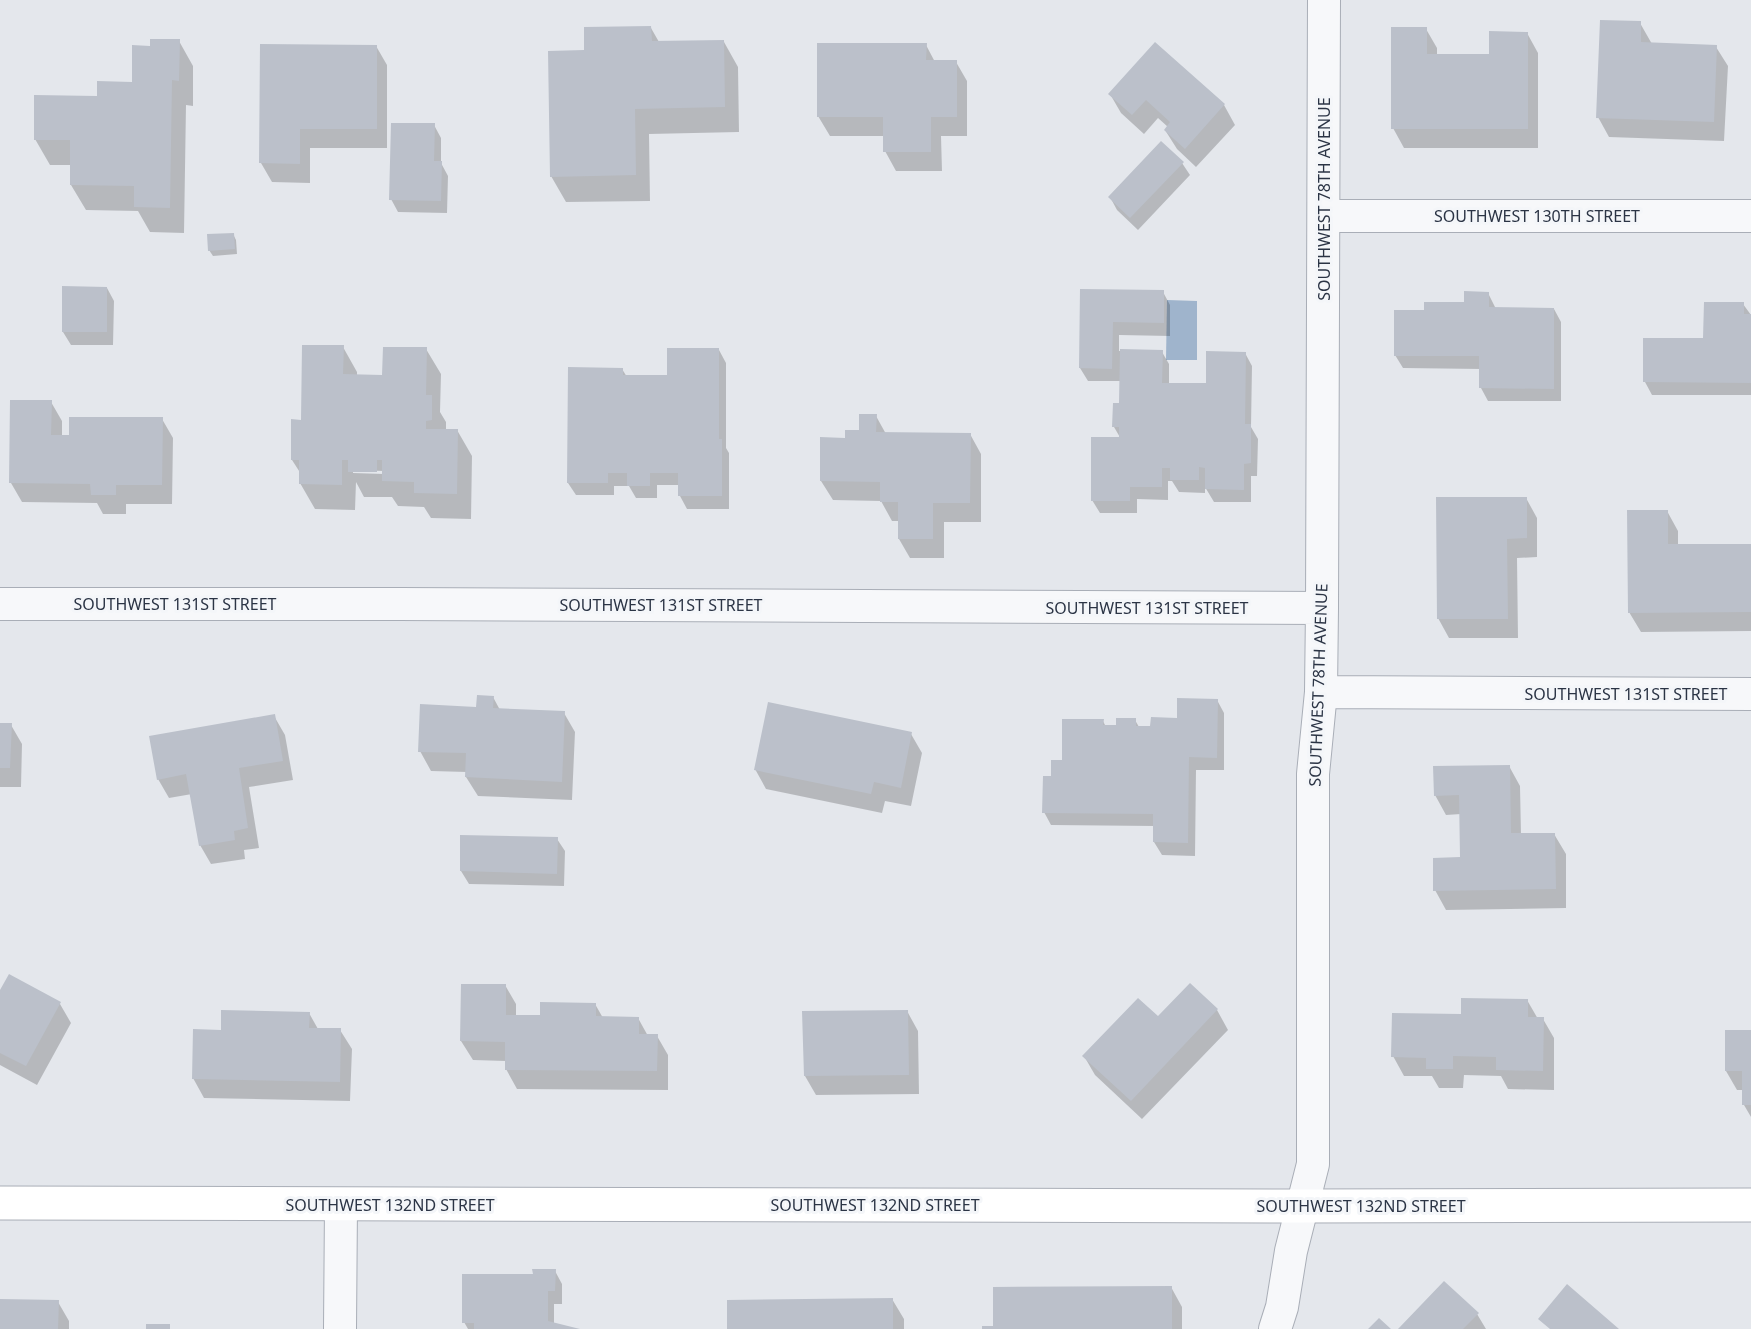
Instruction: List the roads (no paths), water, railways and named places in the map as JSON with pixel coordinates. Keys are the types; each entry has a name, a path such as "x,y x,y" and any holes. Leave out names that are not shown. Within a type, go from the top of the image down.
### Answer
{"street":[{"name":"SOUTHWEST 78TH AVENUE","path":"1275,1329 1282,1307 1291,1251 1313,1164 1313,774 1321,692 1322,608 1324,0"},
{"name":"SOUTHWEST 130TH STREET","path":"1324,216 1751,216"},
{"name":"SOUTHWEST 131ST STREET","path":"0,604 1322,608"},
{"name":"SOUTHWEST 131ST STREET","path":"1321,692 1751,694"},
{"name":"SOUTHWEST 132ND STREET","path":"0,1203 1751,1205"},
{"path":"340,1329 341,1204"}],"water":[{"path":"1167,300 1197,301 1197,360 1166,360"}]}
